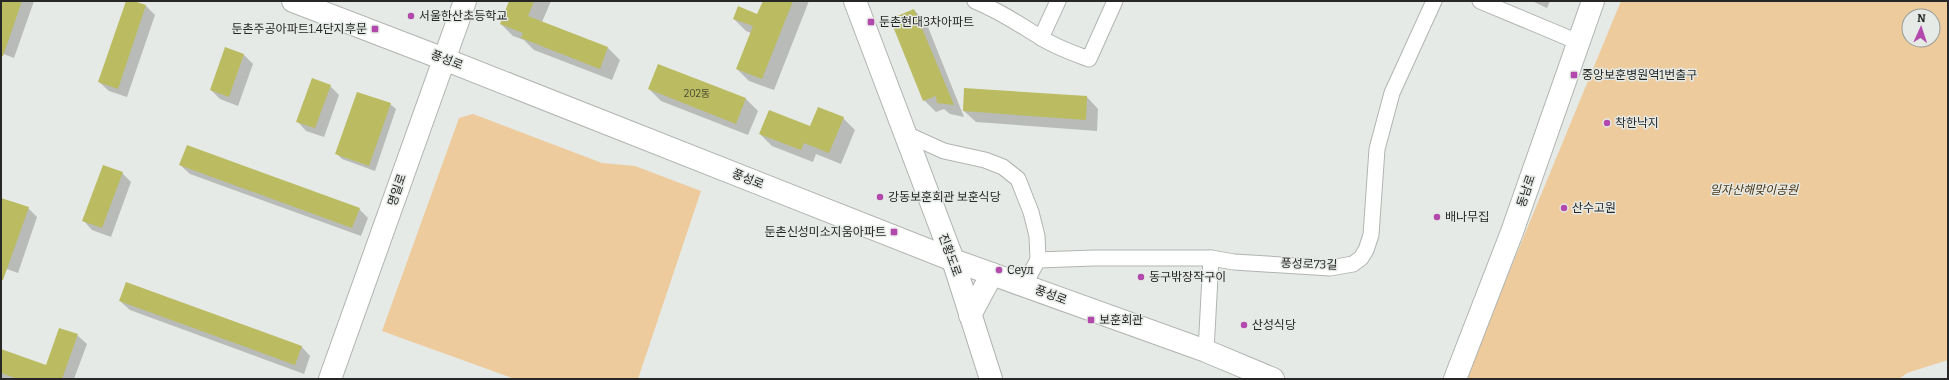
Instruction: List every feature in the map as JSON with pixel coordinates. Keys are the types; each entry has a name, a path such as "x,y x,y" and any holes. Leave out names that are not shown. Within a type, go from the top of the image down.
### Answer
{"main road":[{"name":"풍성로","path":"293,1 444,59 952,260 1206,351 1274,379"},
{"name":"명일로","path":"330,379 465,1"},
{"name":"진황도로","path":"855,1 952,260 991,379"},
{"name":"동남로","path":"1455,379 1512,232 1593,1"},
{"path":"970,314 992,274"}],"street":[{"path":"975,1 1000,6 1041,38 1066,50 1089,58 1115,1"},
{"path":"1041,38 1058,1"},
{"name":"풍성로73길","path":"1038,260 1094,258 1211,258 1234,262 1330,268 1353,264 1361,258 1366,250 1370,235 1377,149 1392,93 1434,1"},
{"path":"1480,1 1578,42"},
{"path":"904,133 944,152 984,160 1003,167 1018,178 1036,230 1038,260 1024,285"},
{"path":"1206,351 1211,258"}],"green space":[{"name":"일자산해맞이공원","path":"1621,1 1948,1 1948,360 1907,373 1899,379 1465,379"},
{"path":"473,114 602,163 635,166 701,191 638,379 515,379 382,331 459,118"}],"building":[{"path":"1,1 22,1 3,56 1,56"},
{"path":"126,1 134,1 146,5 118,89 98,82"},
{"path":"509,1 534,1 528,16 608,47 600,69 521,38 523,33 500,24"},
{"path":"763,1 793,1 762,79 736,69 753,26 733,19 738,6 757,14"},
{"path":"914,9 954,105 937,103 936,96 923,101 890,19"},
{"path":"225,47 244,54 229,97 210,90"},
{"path":"658,64 746,98 736,124 648,89"},
{"path":"312,78 331,85 315,128 296,122"},
{"path":"964,88 1087,96 1086,120 963,111"},
{"path":"357,92 391,103 369,166 335,154"},
{"path":"818,107 844,117 829,153 804,143 801,150 759,134 769,110 810,126"},
{"path":"187,145 360,208 352,228 179,165"},
{"path":"103,165 123,172 102,228 82,221"},
{"path":"1,198 29,207 3,280 1,280"},
{"path":"126,282 302,346 295,365 119,301"},
{"path":"59,328 78,334 62,379 18,379 1,373 1,349 46,365"}],"place":[{"name":"서울한산초등학교","path":"411,16"},
{"name":"둔촌현대3차아파트","path":"871,22"},
{"name":"둔촌주공아파트1.4단지후문","path":"375,29"},
{"name":"중앙보훈병원역1번출구","path":"1574,75"},
{"name":"착한낙지","path":"1607,123"},
{"name":"강동보훈회관 보훈식당","path":"880,197"},
{"name":"산수고원","path":"1564,208"},
{"name":"배나무집","path":"1437,217"},
{"name":"둔촌신성미소지움아파트","path":"894,232"},
{"name":"Сеул","path":"999,270"},
{"name":"동구밖장작구이","path":"1141,277"},
{"name":"보훈회관","path":"1091,320"},
{"name":"산성식당","path":"1244,325"}]}
